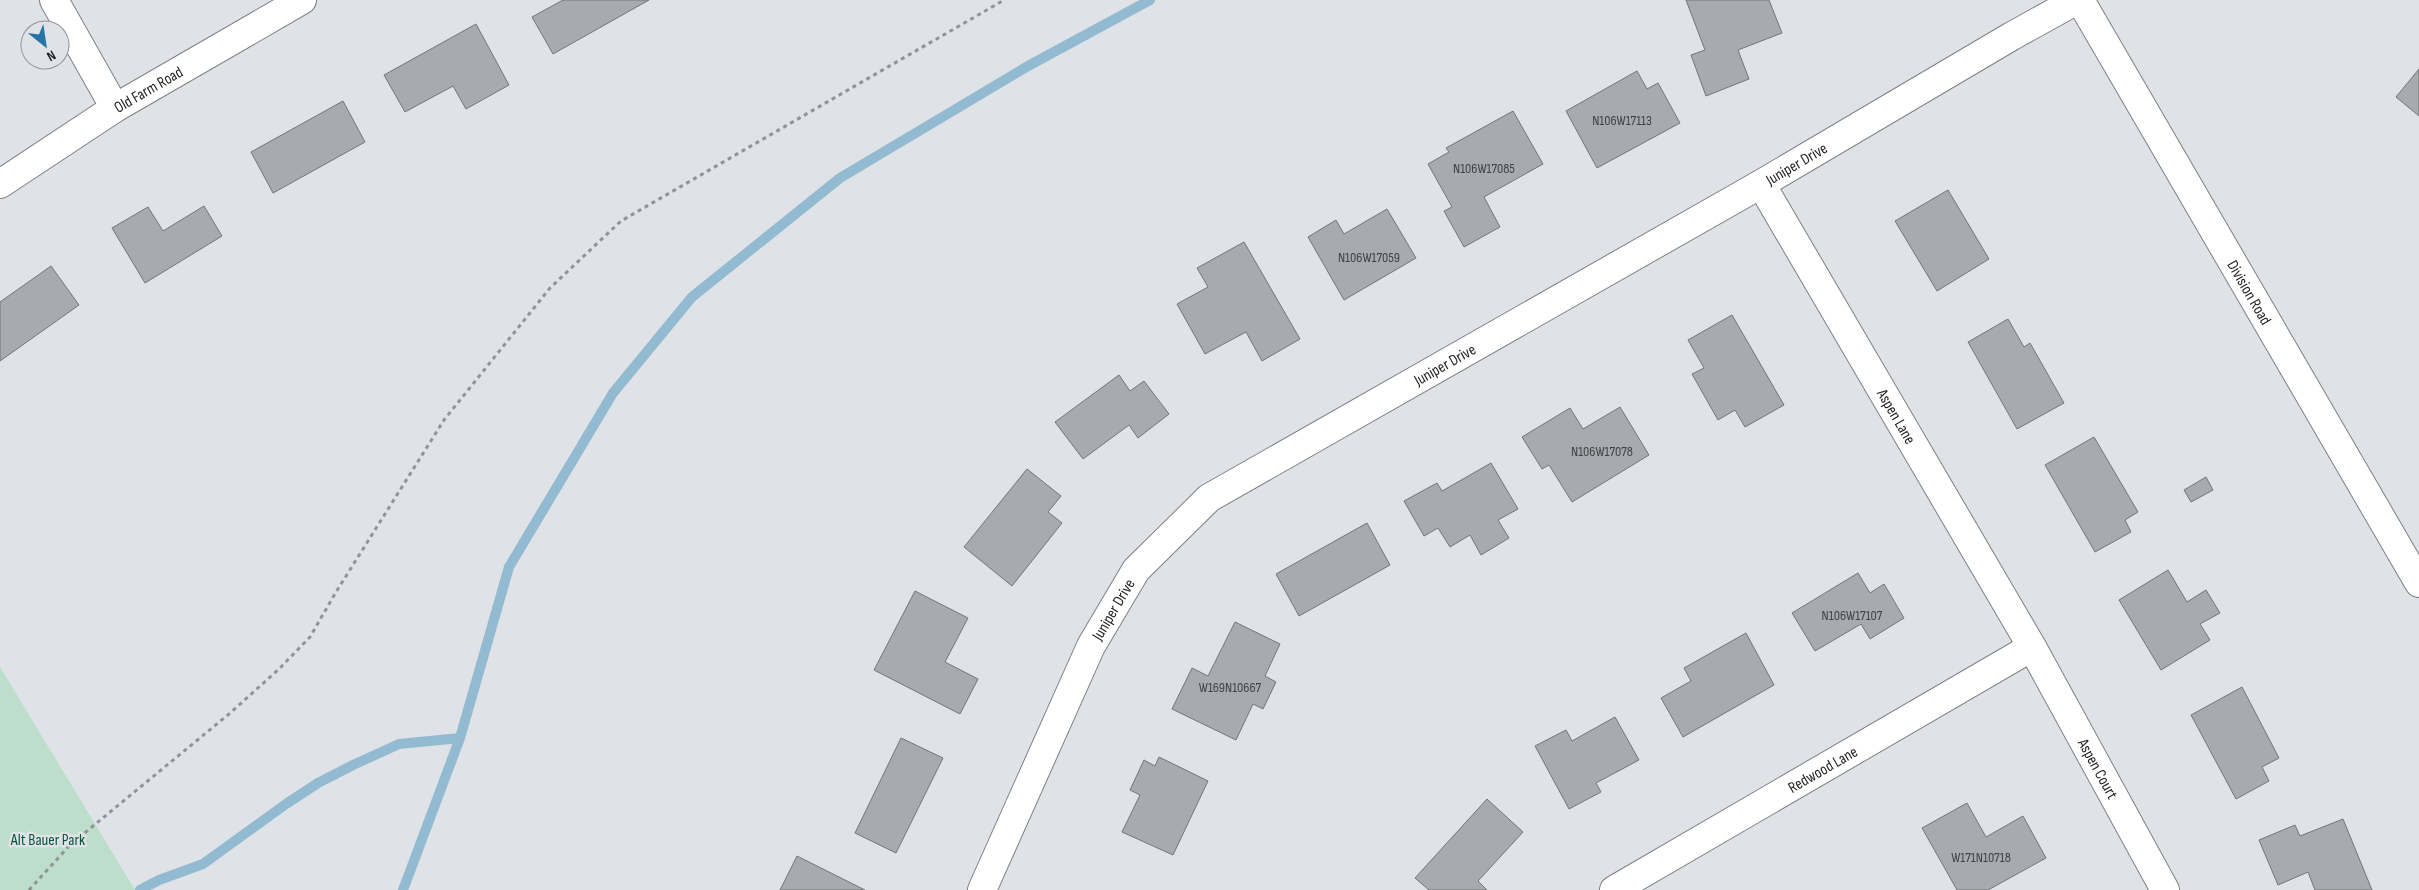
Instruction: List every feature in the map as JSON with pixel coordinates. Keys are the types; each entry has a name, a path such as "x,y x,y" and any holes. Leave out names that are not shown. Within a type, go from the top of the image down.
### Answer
{"street":[{"path":"54,0 115,108"},
{"name":"Old Farm Road","path":"0,184 115,108 302,0"},
{"name":"Juniper Drive","path":"982,890 1096,638 1136,570 1209,498 1761,184 2012,36 2079,0"},
{"name":"Division Road","path":"2079,0 2419,583"},
{"name":"Aspen Lane","path":"1761,184 2032,647"},
{"name":"Redwood Lane","path":"1614,890 2032,647"},
{"name":"Aspen Court","path":"2032,647 2165,890"}],"path":[{"path":"29,890 70,845 146,780 229,714 279,669 310,637 336,592 444,420 550,288 621,221 1004,0"}],"green space":[{"name":"Alt Bauer Park","path":"0,667 135,890 0,890"}],"building":[{"path":"563,0 649,0 553,54 532,17"},
{"path":"1686,0 1769,0 1782,33 1738,50 1749,79 1706,96 1691,55 1705,50"},
{"path":"476,24 509,85 466,109 453,86 405,112 384,75"},
{"path":"2419,69 2419,116 2396,97"},
{"path":"1637,71 1647,89 1658,83 1680,123 1597,168 1566,111"},
{"path":"343,101 365,142 273,193 251,152"},
{"path":"1513,111 1543,164 1484,197 1500,227 1464,247 1444,211 1452,207 1428,164 1449,152 1446,148"},
{"path":"1948,190 1989,259 1937,291 1895,221"},
{"path":"204,206 222,236 145,283 112,228 148,207 163,231"},
{"path":"1387,209 1416,258 1344,300 1308,237 1336,220 1344,234"},
{"path":"1244,242 1300,339 1262,361 1246,332 1205,354 1177,304 1208,287 1197,268"},
{"path":"51,266 79,305 0,361 0,302"},
{"path":"1732,315 1784,405 1745,427 1735,410 1718,420 1692,374 1704,368 1688,340"},
{"path":"2008,319 2024,347 2030,343 2064,403 2017,429 1968,342"},
{"path":"1119,375 1130,391 1144,381 1169,414 1138,438 1129,425 1083,459 1055,422"},
{"path":"1620,407 1649,455 1572,502 1549,465 1542,469 1522,437 1570,408 1583,429"},
{"path":"2094,437 2138,512 2125,520 2131,532 2095,552 2045,465"},
{"path":"1491,463 1518,509 1498,520 1509,538 1481,555 1470,535 1450,547 1438,528 1424,536 1404,501 1437,483 1442,491"},
{"path":"1027,469 1061,496 1048,512 1062,523 1012,586 964,547"},
{"path":"2206,477 2213,490 2191,502 2184,490"},
{"path":"1367,523 1390,565 1299,616 1276,574"},
{"path":"2168,570 2187,602 2206,590 2220,613 2200,624 2210,640 2161,670 2119,600"},
{"path":"1858,573 1870,593 1884,584 1904,618 1870,639 1861,624 1815,651 1792,613"},
{"path":"915,591 968,618 945,662 978,679 960,714 874,670"},
{"path":"1235,622 1280,644 1265,676 1276,682 1263,709 1253,704 1236,740 1172,709 1192,668 1208,676"},
{"path":"1746,633 1774,685 1683,737 1661,698 1691,681 1684,668"},
{"path":"2242,687 2279,758 2262,767 2269,781 2236,799 2191,715"},
{"path":"1615,717 1639,760 1596,783 1601,792 1569,809 1535,746 1566,730 1572,741"},
{"path":"901,738 943,758 896,853 855,833"},
{"path":"1159,757 1208,781 1173,855 1122,832 1140,795 1130,790 1144,760 1155,766"},
{"path":"1487,799 1523,832 1478,881 1487,890 1429,890 1415,878"},
{"path":"1967,803 1986,837 2023,816 2046,858 1988,890 1957,890 1922,828"},
{"path":"2343,819 2372,890 2315,890 2308,872 2278,885 2259,840 2295,825 2300,836"},
{"path":"797,856 865,890 780,890"}],"waterway":[{"path":"403,890 460,738 509,567 613,393 692,297 840,178 1028,66 1150,0"},
{"path":"140,890 159,880 203,864 286,804 318,783 353,765 399,744 460,738"}]}
